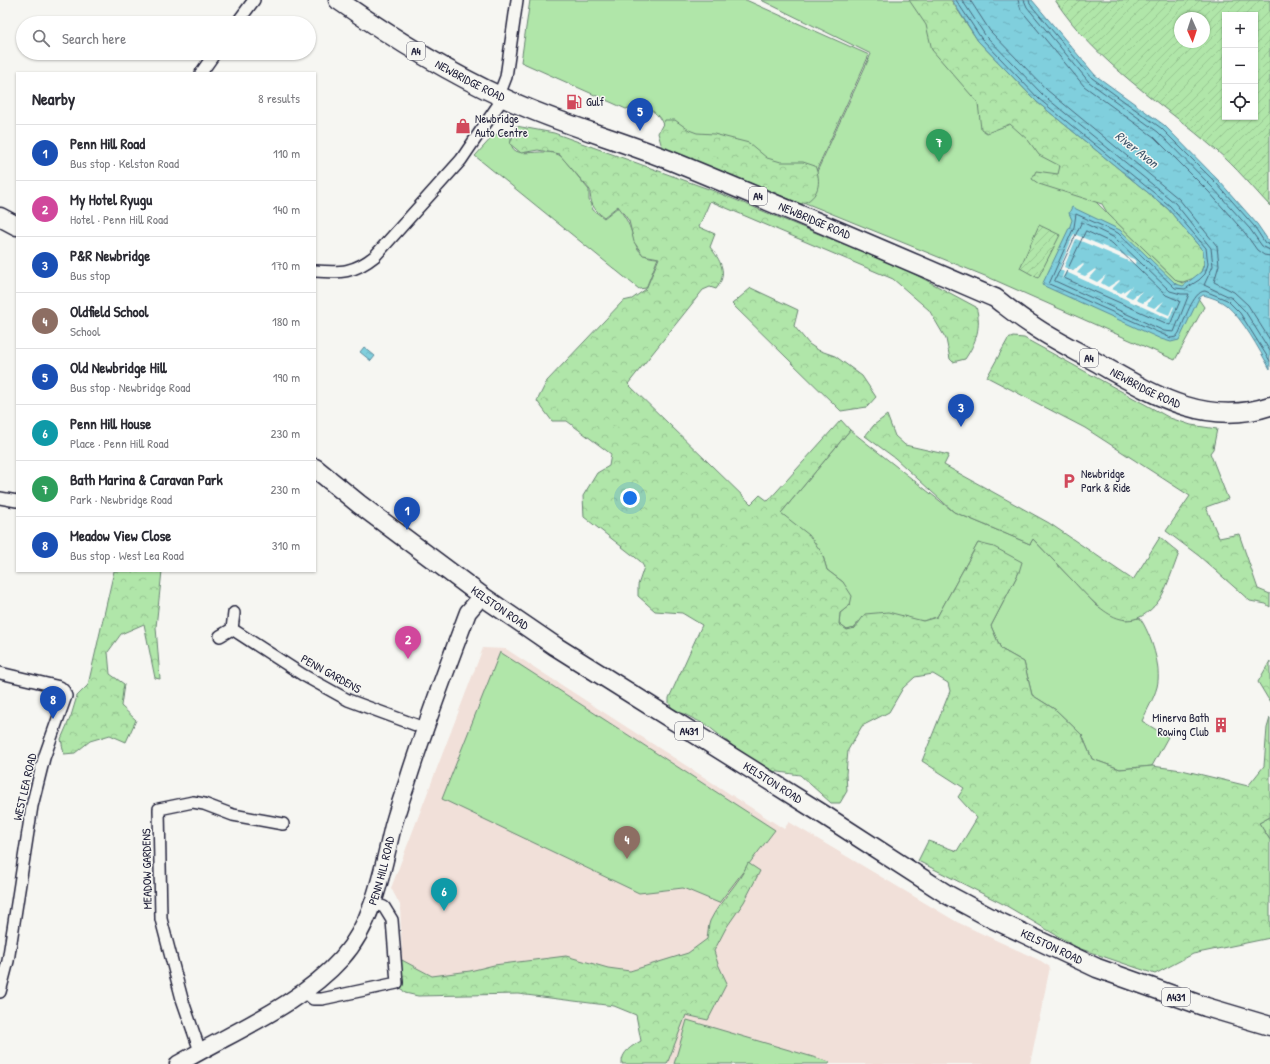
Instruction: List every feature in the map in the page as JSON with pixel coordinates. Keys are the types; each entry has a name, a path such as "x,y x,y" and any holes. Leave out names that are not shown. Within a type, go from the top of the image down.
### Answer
{"main road":[{"name":"NEWBRIDGE ROAD","path":"338,0 404,44 501,97 560,121 652,153 995,298 1032,326 1146,390 1174,403 1223,413 1250,411 1270,406"},
{"path":"0,217 16,225"},
{"name":"KELSTON ROAD","path":"316,469 359,504 482,596 555,646 948,894 1021,933 1097,968 1206,1007 1270,1026"}],"street":[{"path":"242,16 254,0"},
{"path":"316,271 349,271 358,269 374,256 461,160 501,97 506,77 517,0"},
{"path":"202,72 210,60"},
{"path":"0,498 16,502"},
{"name":"PENN HILL ROAD","path":"178,1064 315,985 344,956 358,935 373,903 394,824 424,728 468,612 482,596"},
{"path":"220,636 232,629 234,612"},
{"name":"PENN GARDENS","path":"232,629 303,675 348,700 424,728"},
{"name":"WEST LEA ROAD","path":"0,673 60,687 64,691 65,700 44,758 32,806 8,961 0,992"},
{"name":"MEADOW GARDENS","path":"200,1051 182,999 161,919 159,809 193,802 204,804 232,815 283,824"},
{"path":"305,992 313,999 322,999 397,983 392,920 384,906 373,903"}],"shaded area":[{"path":"483,648 506,649 784,829 789,822 957,922 1041,961 1050,967 1030,1064 659,1064 669,991 403,979 400,905 391,888"}],"green space":[{"path":"530,0 746,0 869,55 802,202 664,128 655,112 639,107 626,109 521,62"},
{"path":"761,0 918,0 1015,123 1177,281 1183,283 1187,282 1204,307 1175,360 990,278 803,202 871,54"},
{"path":"909,0 951,0 978,41 1037,102 1168,209 1203,251 1204,264 1197,277 1183,282 1177,281 1108,214 1102,204 1039,184 1032,179 1036,171 1058,174 1060,166 1039,155 1028,140 1010,124 987,133 981,129 978,103 932,50 926,25"},
{"path":"1055,0 1270,0 1270,206 1224,157 1131,81 1090,44"},
{"path":"665,120 675,120 689,130 697,133 714,134 749,143 767,158 781,162 803,162 815,166 818,183 815,194 812,198 801,204 664,148 661,144 658,133"},
{"path":"516,126 554,133 714,191 909,271 976,307 978,314 978,328 975,341 965,359 953,362 950,359 946,339 929,310 893,279 710,201 699,227 715,234 710,247 722,267 722,278 720,283 716,289 710,287 703,290 628,384 751,504 760,495 768,501 841,420 850,430 781,513 809,535 822,553 827,570 843,582 852,596 850,605 840,613 839,624 847,630 855,628 865,614 888,612 923,621 937,617 978,543 994,547 1022,562 1019,572 991,626 1001,649 1024,662 1032,695 1056,710 1082,735 1092,759 1120,769 1152,766 1182,770 1248,786 1264,766 1267,728 1270,718 1270,817 1259,823 1270,840 1270,938 1193,954 1155,974 1078,948 1005,905 918,861 928,841 957,851 977,818 958,797 964,788 922,761 950,691 948,683 933,674 915,677 903,688 889,712 862,726 848,750 846,774 847,791 840,803 831,803 800,775 772,771 754,763 708,726 672,708 669,703 669,698 702,625 682,613 655,611 638,596 638,585 644,567 640,561 584,517 583,496 597,473 609,466 611,454 567,421 552,421 537,401 547,381 623,301 632,299 646,289 659,258 643,255 634,242 629,221 618,206 604,217 597,212 592,202 590,190 559,154 538,150 521,153 510,144"},
{"path":"504,132 512,132 511,143 514,149 519,152 554,153 562,157 589,190 589,200 593,210 604,218 618,207 627,221 640,251 644,255 658,258 646,288 639,289 475,156 494,135"},
{"path":"1039,225 1060,235 1038,278 1020,268"},
{"path":"751,288 798,310 794,326 809,344 818,350 835,356 862,376 876,397 867,407 841,411 732,304"},
{"path":"1013,337 1024,338 1170,418 1191,425 1217,429 1213,449 1210,453 1228,499 1206,507 1219,538 1239,534 1258,589 1270,594 1270,607 1266,604 1250,601 1199,556 1166,531 1190,496 1085,428 987,377 1008,339"},
{"path":"887,415 895,436 905,445 949,455 944,465 1049,523 1133,580 1160,537 1179,553 1160,599 1145,614 1134,619 1123,619 1112,616 1092,600 1033,539 1030,544 954,512 895,458 865,436 874,425"},
{"path":"850,430 954,512 1030,544 1033,539 1097,606 1125,620 1140,618 1152,642 1158,670 1156,691 1142,721 1168,737 1152,766 1120,769 1092,759 1082,735 1056,710 1032,695 1024,662 1001,649 991,626 1019,572 978,543 937,617 923,621 910,619 858,622 855,628 847,630 839,624 840,613 850,605 843,582 827,570 822,553 781,513"},
{"path":"114,572 162,572 156,627 160,679 155,678 144,624 121,634 108,652 110,674 124,684 121,706 136,720 126,742 110,735 90,741 75,753 64,754 61,739 71,716 77,696 88,685"},
{"path":"500,652 775,830 719,903 683,888 639,893 442,799"},
{"path":"1270,661 1270,702 1258,682"},
{"path":"1270,817 1270,840 1259,823"},
{"path":"748,863 760,871 744,902 726,928 714,951 727,983 708,1020 686,1015 667,1064 622,1064 625,1053 641,1041 636,1015 614,1006 518,994 418,996 405,993 397,983 400,959 432,976 470,971 494,965 566,956 608,968 630,971 688,953 707,939 708,927 714,913 740,878"},
{"path":"687,1020 830,1062 829,1064 674,1064"}],"water":[{"name":"River Avon","path":"952,0 1032,0 1095,75 1164,125 1220,182 1257,224 1270,243 1270,369 1238,318 1226,305 1212,298 1203,295 1199,298 1179,340 1171,342 1161,339 1042,285 1070,226 1072,220 1069,213 1072,207 1120,230 1176,284 1183,286 1201,272 1204,264 1203,251 1168,209 1037,102 978,41"},
{"path":"364,347 375,356 371,361 360,352"}],"pier":[{"path":"1074,234 1136,260 1135,264 1076,239 1064,267 1073,271 1083,264 1084,265 1077,273 1085,276 1095,269 1096,270 1089,278 1097,282 1106,275 1101,283 1108,287 1119,280 1120,281 1112,289 1121,293 1132,286 1125,295 1132,298 1142,291 1136,300 1143,303 1153,295 1147,305 1154,308 1164,301 1157,310 1169,315 1173,306 1174,307 1169,319 1066,272 1061,280 1064,272 1059,269"}],"place":[{"name":"Gulf","path":"574,102"},
{"name":"Newbridge Auto Centre","path":"463,126"},
{"name":"Old Newbridge Hill","path":"640,131"},
{"name":"Bath Marina & Caravan Park","path":"939,162"},
{"name":"P&R Newbridge","path":"961,427"},
{"name":"Newbridge Park & Ride","path":"1069,481"},
{"name":"Penn Hill Road","path":"407,530"},
{"name":"My Hotel Ryugu","path":"408,659"},
{"name":"Meadow View Close","path":"53,719"},
{"name":"Minerva Bath Rowing Club","path":"1221,725"},
{"name":"Oldfield School","path":"627,859"},
{"name":"Penn Hill House","path":"444,911"}]}
